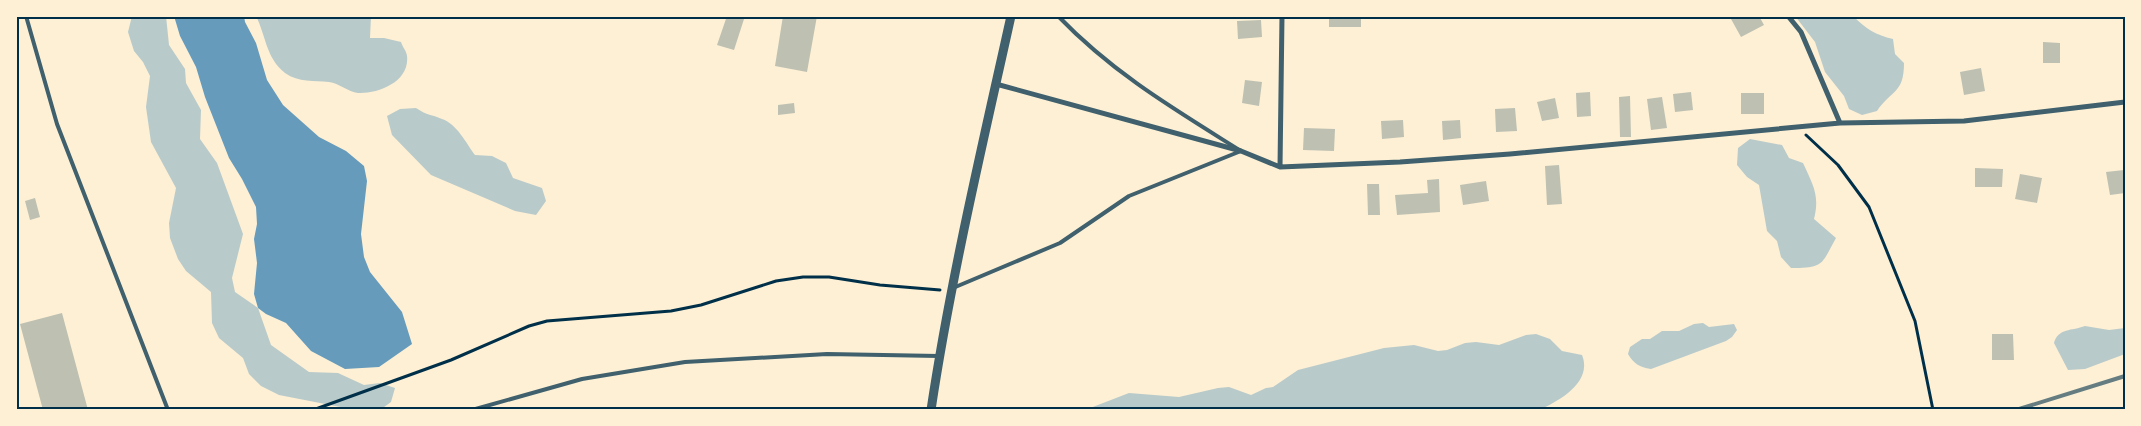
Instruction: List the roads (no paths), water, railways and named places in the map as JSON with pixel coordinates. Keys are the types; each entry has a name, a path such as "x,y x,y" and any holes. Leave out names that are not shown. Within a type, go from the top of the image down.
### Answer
{"street":[{"path":"931,410 939,356 972,186 1011,16"},
{"path":"1280,167 1282,16"},
{"path":"1788,16 1801,32 1840,123"},
{"path":"996,84 1241,151 1280,167 1400,162 1510,154 1840,123 1964,121 2125,102"}],"lane":[{"path":"26,16 58,124 168,410"},
{"path":"1058,16 1099,56 1126,78 1241,151"},
{"path":"953,288 1060,243 1129,196 1241,151"},
{"path":"472,410 582,379 685,362 827,354 939,356"}],"water":[{"path":"174,16 244,16 245,22 256,43 267,80 283,105 319,137 346,151 364,166 367,181 361,234 364,257 370,272 402,312 412,344 379,367 345,369 311,351 286,323 266,314 258,308 254,294 257,263 254,239 257,224 256,207 229,158 205,97 196,67 180,36"}],"railway":[{"path":"2016,410 2125,376"}]}
